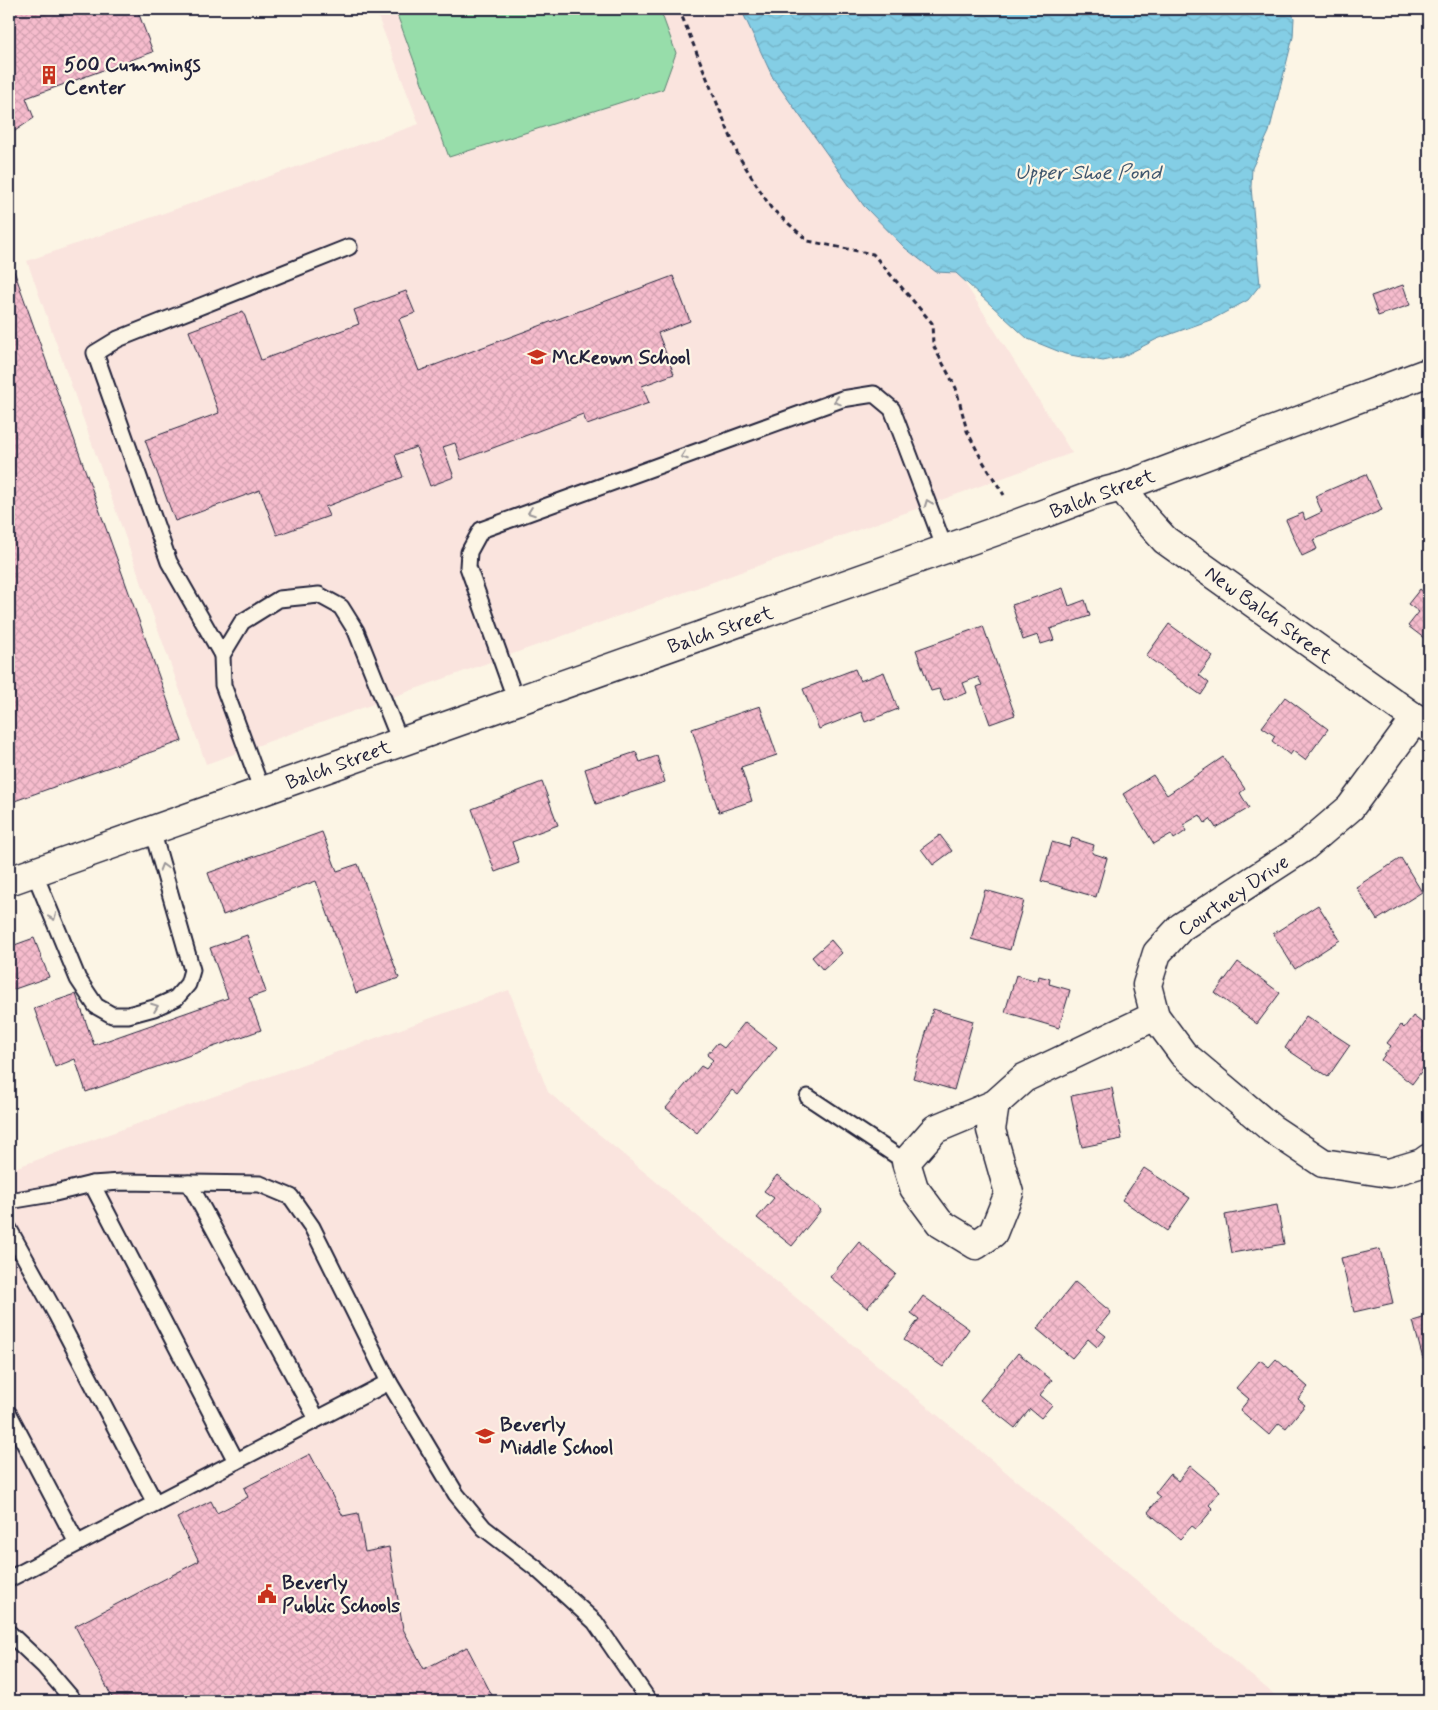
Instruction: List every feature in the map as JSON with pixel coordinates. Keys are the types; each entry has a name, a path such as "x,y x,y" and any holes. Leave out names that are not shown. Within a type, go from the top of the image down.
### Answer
{"street":[{"name":"Balch Street","path":"9,881 946,549 1099,492 1122,487 1429,372"},
{"name":"New Balch Street","path":"1122,487 1145,518 1165,540 1422,723"},
{"name":"Courtney Drive","path":"1422,723 1350,808 1303,848 1181,927 1156,953 1147,985 1154,1016 1183,1054 1272,1129 1323,1163 1389,1173 1422,1163 1429,1158"},
{"path":"995,1104 991,1130 1009,1193 993,1233 976,1245 940,1223 914,1188 906,1162 935,1129 995,1104 1024,1078 1154,1016"}],"lane":[{"path":"262,791 223,685 222,655 169,562 95,353 118,339 349,247"},
{"path":"516,701 468,567 469,552 481,530 842,399 874,394 892,409 946,549"},
{"path":"222,655 242,622 279,599 319,595 341,607 356,631 400,741"},
{"path":"34,872 78,978 96,1006 112,1015 128,1015 154,1008 176,998 188,984 192,970 152,830"},
{"path":"808,1097 906,1162"},
{"path":"189,1183 317,1419"},
{"path":"92,1184 236,1461"},
{"path":"9,1201 92,1184 260,1184 291,1197 312,1227 389,1382 456,1494 484,1528 537,1570 595,1622 649,1701"},
{"path":"9,1229 155,1503"},
{"path":"9,1579 389,1382"},
{"path":"9,1414 77,1544"},
{"path":"9,1633 44,1666 74,1701"}],"path":[{"path":"679,9 738,155 771,208 808,241 873,254 932,323 933,345 956,388 967,431 982,460 1003,491 1016,524"}],"shaded area":[{"name":"McKeown School","path":"375,9 802,9 811,39 1072,453 206,764 27,261 419,124"},
{"name":"Beverly Middle School","path":"509,990 548,1092 1282,1701 9,1701 9,1170"}],"green space":[{"path":"395,9 660,9 676,53 663,89 449,157"}],"water":[{"name":"Upper Shoe Pond","path":"741,9 1290,9 1294,18 1293,37 1269,132 1252,168 1251,187 1260,285 1248,300 1213,319 1157,339 1122,357 1103,361 1065,354 1028,339 956,273 936,272 905,248 864,206 773,78"}],"building":[{"name":"500 Cummings Center","path":"9,9 137,9 153,52 26,98 34,118 9,135"},
{"path":"9,257 182,741 9,803"},
{"path":"673,276 690,321 658,333 674,374 642,386 649,403 587,425 583,414 461,460 455,443 443,447 454,477 430,486 416,447 395,455 403,477 325,507 329,516 277,535 260,490 175,521 145,440 219,413 189,331 243,311 261,360 359,324 354,310 406,291 415,313 399,319 419,371"},
{"path":"1403,285 1410,305 1378,316 1371,296"},
{"path":"1366,474 1382,510 1313,540 1317,549 1302,556 1286,520 1303,513 1305,520 1322,512 1315,496"},
{"path":"1063,588 1069,606 1085,600 1090,616 1050,629 1054,640 1041,644 1038,635 1023,640 1012,605"},
{"path":"1420,589 1429,596 1429,642 1408,626 1419,612 1408,604"},
{"path":"1169,624 1213,656 1199,675 1209,683 1201,695 1146,656"},
{"path":"983,626 1015,715 990,724 977,687 982,685 978,677 963,683 967,693 944,701 939,689 931,691 916,650"},
{"path":"855,669 860,681 884,672 898,709 865,722 861,712 819,729 803,689"},
{"path":"1285,697 1328,729 1305,760 1293,751 1290,755 1272,741 1275,736 1262,727"},
{"path":"760,706 777,755 741,767 752,801 719,812 692,729"},
{"path":"636,752 640,762 657,756 665,782 596,804 585,769"},
{"path":"1223,757 1245,789 1240,793 1249,808 1216,828 1210,819 1205,823 1200,815 1183,825 1186,831 1174,839 1171,834 1154,844 1123,794 1153,775 1167,795"},
{"path":"542,782 558,825 512,842 519,863 495,872 472,809"},
{"path":"322,832 337,871 358,864 399,978 356,993 316,881 223,915 208,873"},
{"path":"940,835 952,851 933,865 921,849"},
{"path":"1072,838 1094,845 1092,853 1107,858 1096,897 1041,881 1052,842 1069,847"},
{"path":"1401,858 1422,892 1377,920 1356,887"},
{"path":"985,890 1024,901 1010,950 971,939"},
{"path":"1318,905 1340,940 1295,969 1273,934"},
{"path":"247,935 266,992 249,998 261,1030 86,1092 75,1059 55,1067 34,1008 76,994 94,1045 228,998 210,948"},
{"path":"34,938 49,977 9,991 9,947"},
{"path":"831,940 842,953 823,970 812,957"},
{"path":"1238,962 1280,993 1257,1024 1215,993"},
{"path":"1016,975 1038,981 1039,976 1050,979 1049,984 1070,990 1059,1028 1005,1012"},
{"path":"933,1009 973,1021 954,1090 913,1078"},
{"path":"1306,1016 1350,1045 1328,1077 1285,1048"},
{"path":"1413,1016 1429,1028 1429,1061 1412,1084 1381,1060 1391,1046 1387,1043 1401,1025 1404,1028"},
{"path":"745,1022 777,1047 738,1095 732,1090 697,1133 666,1108 701,1066 706,1069 713,1060 707,1055 717,1043 724,1048"},
{"path":"1112,1088 1122,1139 1082,1147 1071,1096"},
{"path":"1144,1168 1190,1198 1167,1231 1122,1200"},
{"path":"777,1175 821,1210 792,1246 757,1218 774,1198 764,1191"},
{"path":"1277,1205 1284,1244 1232,1253 1225,1215"},
{"path":"859,1242 896,1274 867,1308 830,1277"},
{"path":"1380,1249 1393,1303 1354,1312 1341,1258"},
{"path":"1075,1282 1111,1312 1097,1329 1106,1336 1097,1347 1088,1339 1072,1358 1037,1329"},
{"path":"923,1296 969,1329 943,1367 904,1340 919,1319 911,1313"},
{"path":"1429,1316 1429,1357 1423,1359 1413,1321"},
{"path":"1018,1353 1052,1380 1040,1395 1052,1405 1041,1418 1030,1409 1015,1428 980,1400"},
{"path":"1276,1359 1308,1387 1298,1399 1305,1405 1286,1428 1279,1423 1269,1435 1240,1410 1249,1399 1236,1388 1260,1360 1269,1367"},
{"name":"Beverly Public Schools","path":"310,1454 343,1516 358,1513 365,1552 389,1547 403,1629 424,1669 467,1647 495,1701 114,1701 75,1626 199,1561 177,1518 211,1501 217,1513 248,1497 244,1488"},
{"path":"1190,1466 1220,1491 1209,1505 1213,1509 1196,1529 1192,1526 1180,1539 1148,1512 1160,1497 1155,1493 1170,1474 1178,1481"}],"place":[{"name":"500 Cummings Center","path":"49,75"},
{"name":"McKeown School","path":"537,357"},
{"name":"Beverly Middle School","path":"485,1436"},
{"name":"Beverly Public Schools","path":"267,1594"}]}
